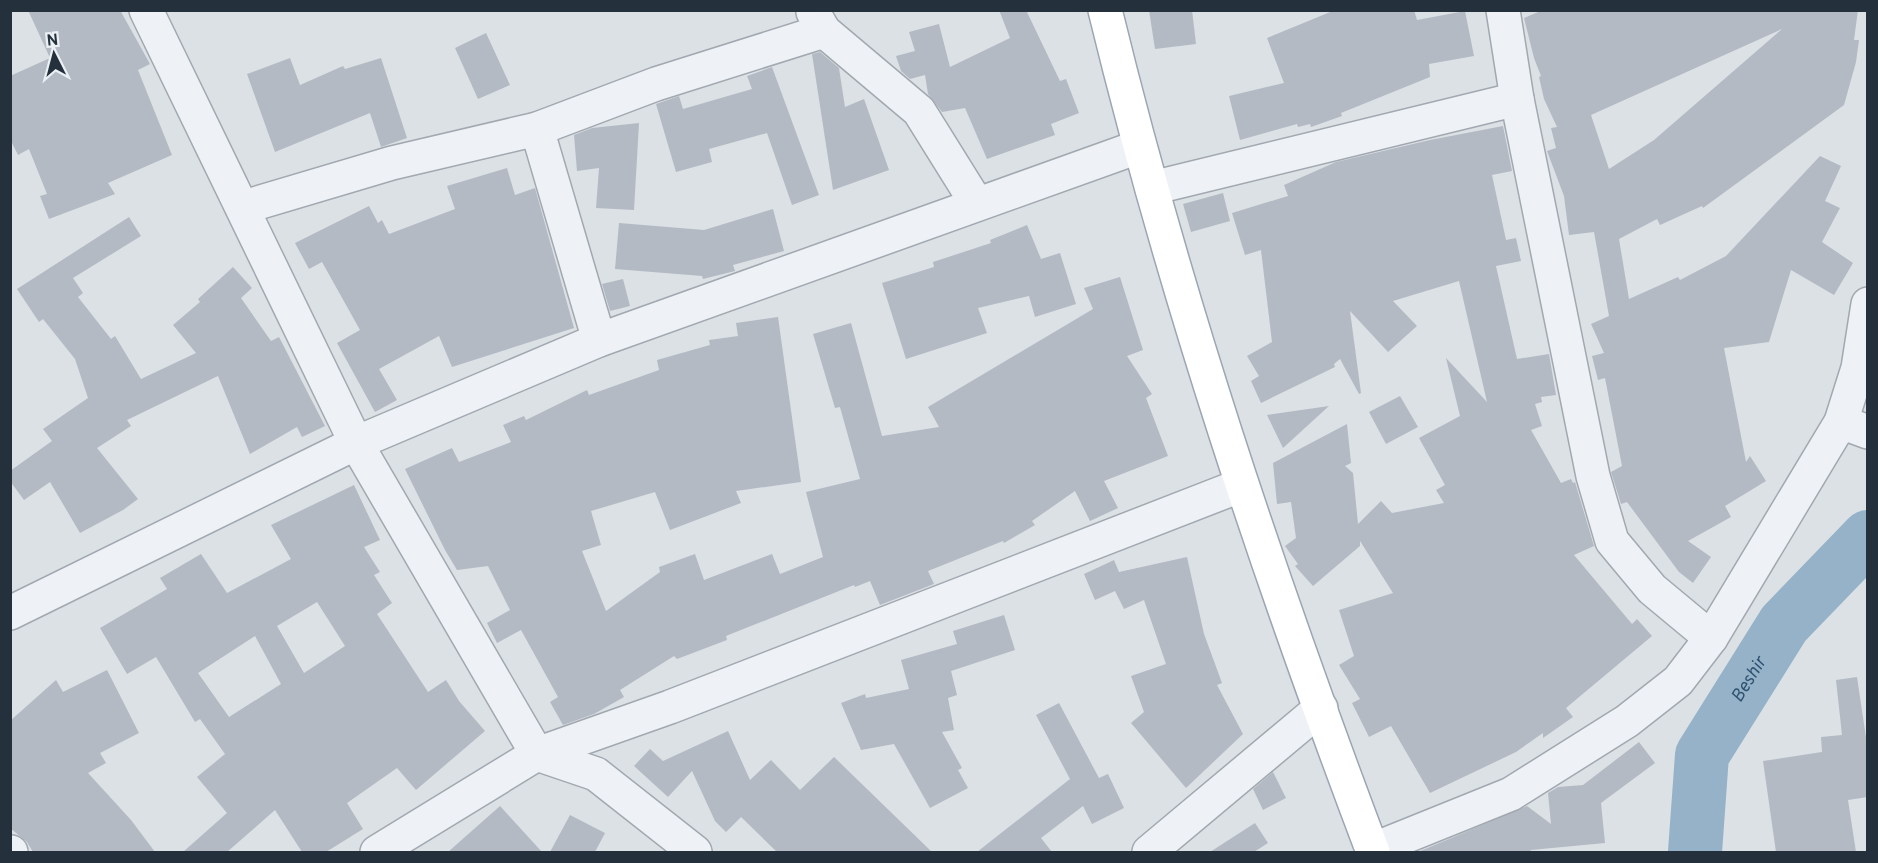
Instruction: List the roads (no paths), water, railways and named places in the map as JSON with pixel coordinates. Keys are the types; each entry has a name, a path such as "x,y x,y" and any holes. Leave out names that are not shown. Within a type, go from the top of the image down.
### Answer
{"main road":[{"path":"1105,10 1138,147 1242,485 1372,851"}],"street":[{"path":"146,10 244,207 356,443 537,754 596,774 695,852"},
{"path":"1503,10 1517,99 1593,476 1612,541 1652,589 1711,638"},
{"path":"244,207 392,163 537,129 818,21 919,111 977,204"},
{"path":"1152,188 1517,99"},
{"path":"537,129 599,340"},
{"path":"10,613 356,443 599,340 1138,147"},
{"path":"1372,851 1511,794 1627,721 1678,681 1711,638 1854,427 1858,368 1868,304"},
{"path":"377,852 537,754 670,707 1242,485"},
{"path":"1149,852 1321,708"}],"waterway":[{"name":"Beshir","path":"1695,852 1702,755 1784,624 1868,537"}]}
